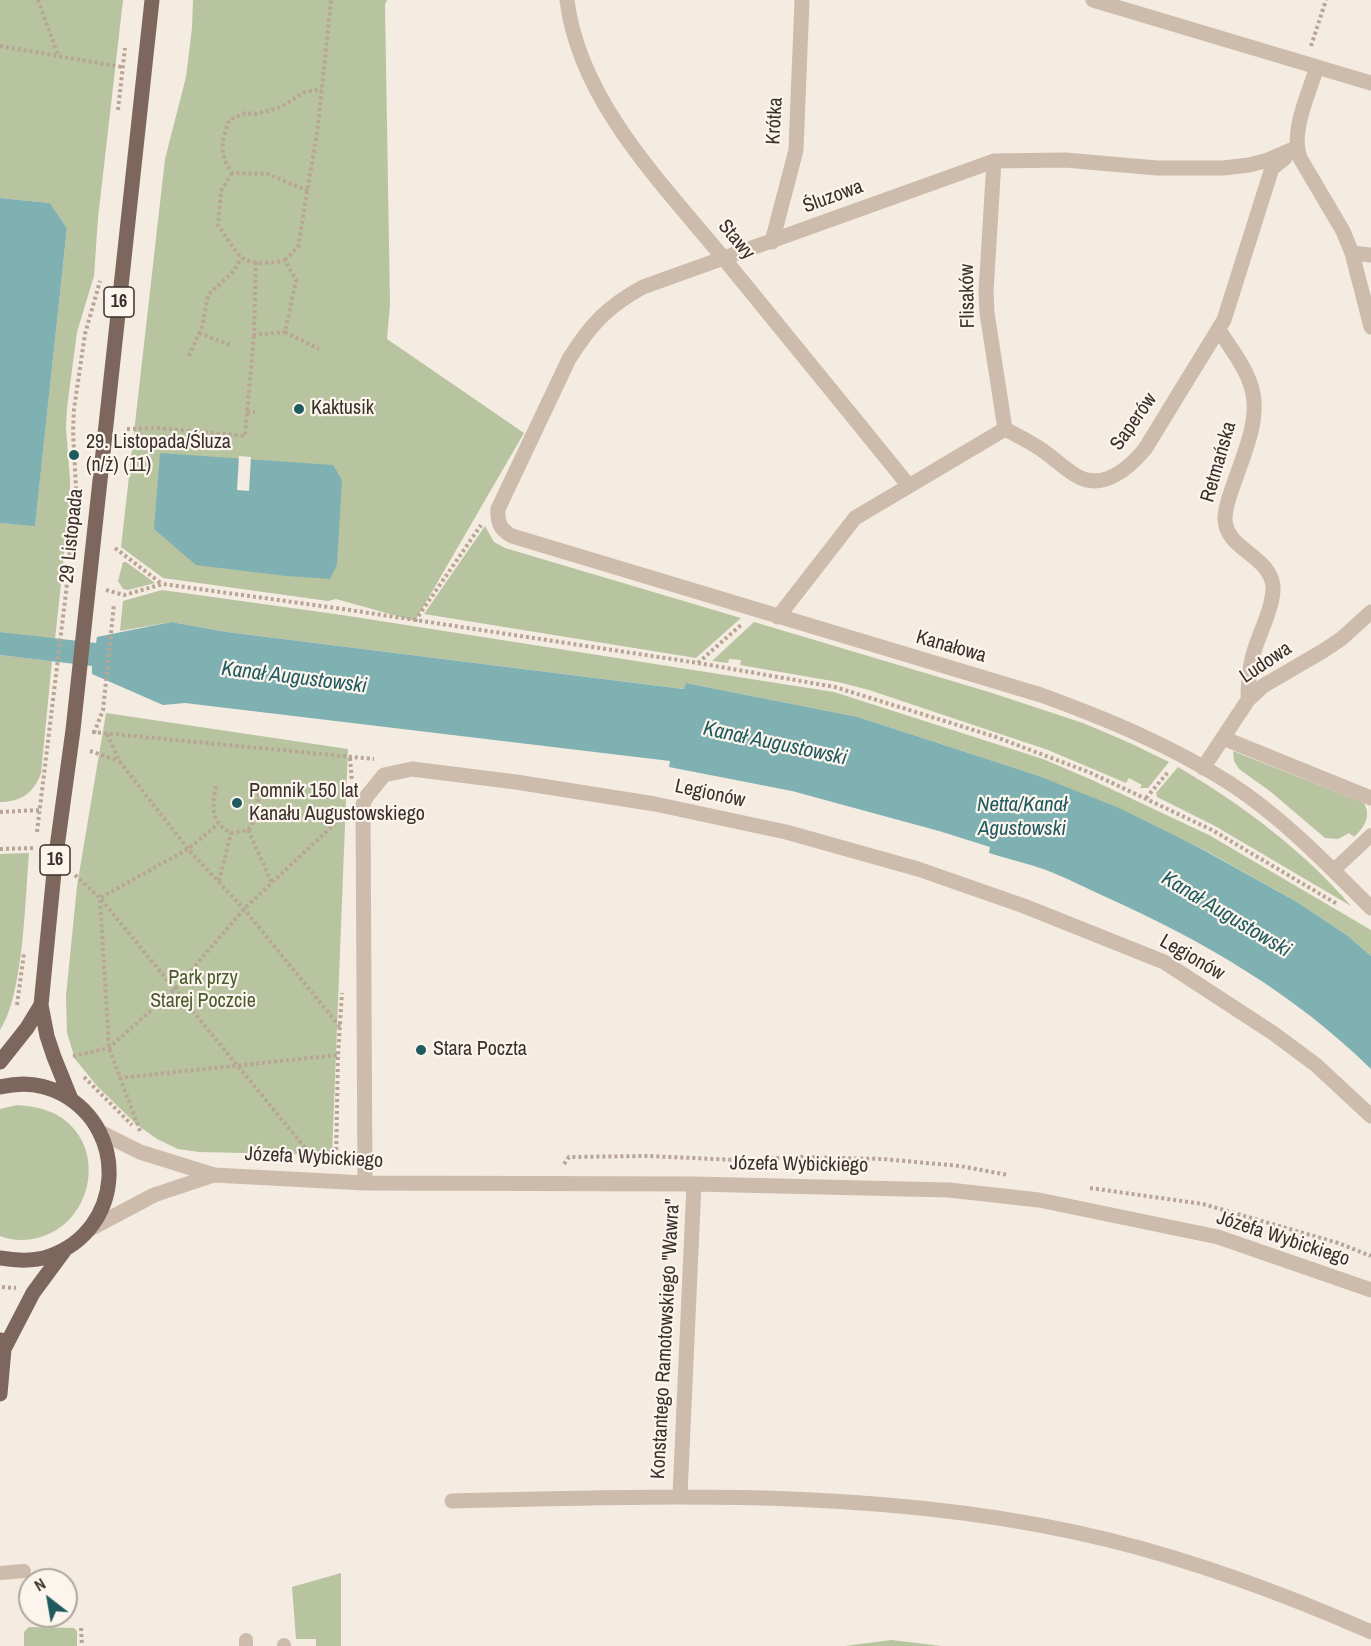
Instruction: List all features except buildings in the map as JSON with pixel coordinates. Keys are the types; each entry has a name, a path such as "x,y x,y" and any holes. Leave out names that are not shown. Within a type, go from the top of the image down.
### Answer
{"main road":[{"name":"29 Listopada","path":"71,1099 47,1036 41,1005 55,862 74,723 152,0"},
{"name":"29 Listopada","path":"0,1062 27,1028 41,1005"},
{"path":"0,1087 11,1084 32,1084 53,1089 71,1099 88,1114 100,1132 109,1161 108,1190 100,1212 88,1230 65,1248 50,1256 17,1261 0,1258"},
{"path":"4,1349 33,1293 65,1248"},
{"path":"0,1334 4,1349 0,1394"}],"street":[{"name":"Stawy","path":"567,0 575,41 587,71 620,127 676,201 909,486"},
{"name":"Krótka","path":"772,242 796,150 802,0"},
{"path":"1093,0 1371,83"},
{"path":"1311,65 1297,130 1296,148 1339,223 1352,253 1371,327"},
{"name":"Śluzowa","path":"503,499 569,359 592,324 608,309 643,287 994,161 1065,160 1157,168 1223,168 1250,165 1296,148"},
{"name":"Saperów","path":"1005,429 1041,450 1078,477 1089,480 1112,477 1123,471 1145,449 1219,330 1272,168 1296,148"},
{"name":"Flisaków","path":"994,161 986,303 1005,429"},
{"path":"1352,253 1371,255"},
{"name":"Retmańska","path":"1219,330 1246,375 1253,394 1250,440 1228,501 1225,518 1227,531 1234,542 1259,561 1268,572 1272,582 1271,600 1252,657 1248,700"},
{"path":"778,617 855,518 1005,429"},
{"name":"Kanałowa","path":"503,499 497,518 505,532 512,536 1041,695 1090,713 1182,755 1260,805 1298,836 1371,908"},
{"name":"Ludowa","path":"1203,768 1248,700 1263,686 1341,639 1371,612"},
{"path":"1223,738 1371,798"},
{"name":"Legionów","path":"399,771 412,769 516,782 655,804 764,827 918,869 1023,906 1164,962 1282,1039 1316,1065 1371,1116"},
{"path":"365,1183 363,804 360,794 384,776 399,771"},
{"name":"Józefa Wybickiego","path":"100,1132 140,1152 214,1175 365,1183 694,1184 950,1190 1039,1200 1218,1237 1371,1290"},
{"name":"Józefa Wybickiego","path":"88,1230 154,1195 214,1175"},
{"name":"Konstantego Ramotowskiego \"Wawra\"","path":"680,1495 694,1184"},
{"name":"Konstantego Ramotowskiego \"Wawra\"","path":"452,1501 680,1495 893,1504 1003,1519 1108,1539 1196,1564 1371,1632"}],"lane":[{"path":"1334,870 1371,835"},
{"path":"0,1573 18,1572"}],"path":[{"path":"38,0 58,56"},
{"path":"232,173 221,191 218,225 241,258 275,263 285,260 298,247 308,191 322,90 331,0"},
{"path":"1311,65 1326,0"},
{"path":"117,114 125,45"},
{"path":"0,46 123,67"},
{"path":"232,173 224,159 222,140 229,120 245,113 256,114 280,107 305,92 322,90"},
{"path":"232,173 268,174 308,191"},
{"path":"189,356 199,333 208,294 234,271 241,258"},
{"path":"285,260 296,280 285,332"},
{"path":"128,429 158,428 245,436 254,335 256,262"},
{"path":"34,860 76,489 74,409 85,334 100,279"},
{"path":"254,335 285,332 319,349"},
{"path":"199,333 230,345"},
{"path":"247,411 255,412"},
{"path":"416,621 475,532 503,499"},
{"path":"115,548 163,584"},
{"path":"102,589 124,595 163,584 698,663 800,680 866,696 1045,754 1146,798 1221,836 1343,908"},
{"path":"88,762 94,733 103,711 114,604"},
{"path":"698,663 746,620 749,609"},
{"path":"74,723 94,733 373,759 389,764 399,771"},
{"path":"107,734 120,762 188,849 244,909 340,1027"},
{"path":"90,751 120,762"},
{"path":"1146,798 1182,755"},
{"path":"75,1066 69,1057 109,1048 175,989 244,909 351,809 360,794 350,758"},
{"path":"216,786 212,813 218,824 231,833 248,830 257,815 259,792"},
{"path":"0,812 39,810"},
{"path":"100,898 188,849 218,824"},
{"path":"248,830 272,883"},
{"path":"219,881 231,833"},
{"path":"0,849 35,848"},
{"path":"73,886 76,864"},
{"path":"75,875 100,898 315,1160"},
{"path":"80,1072 141,1134 109,1048 100,898"},
{"path":"16,1010 24,951"},
{"path":"304,1159 336,1160 342,992"},
{"path":"119,1078 338,1055"},
{"path":"2,1287 20,1288"},
{"path":"81,1628 81,1646"}],"green space":[{"path":"0,0 123,0 98,218 94,276 77,332 67,408 70,500 55,639 0,632 0,523 35,525 67,228 50,203 0,198"},
{"path":"193,0 387,0 385,5 390,305 387,339 524,433 415,621 336,599 328,601 163,578 121,547 165,159 186,77"},
{"path":"485,526 494,542 505,548 741,618 696,658 424,614"},
{"path":"123,562 155,583 128,590 123,589 118,581"},
{"path":"162,590 342,615 834,692 1043,759 1209,835 1371,930 1371,956 1348,936 1297,902 1201,848 1036,775 858,717 686,683 685,689 227,632 171,622 120,631 123,601"},
{"path":"754,622 989,692 1083,723 1169,762 1148,788 1140,788 1142,785 1129,778 1126,783 1048,750 869,690 838,682 740,665 741,660 729,659 728,663 712,661"},
{"path":"0,655 52,661 41,773 35,786 26,795 8,802 0,802"},
{"name":"Park przy Starej Poczcie","path":"106,713 348,749 332,1155 199,1152 178,1149 157,1139 136,1124 97,1086 75,1059 67,1033 66,996 77,886"},
{"path":"1233,751 1364,803 1367,817 1364,825 1354,837 1349,833 1338,839 1325,838 1271,792 1239,769 1234,761"},
{"path":"1178,767 1225,796 1270,829 1313,866 1351,906 1215,826 1157,797 1156,793"},
{"path":"29,853 19,970 8,1014 0,1030 0,854"},
{"path":"17,1105 37,1108 57,1115 73,1128 83,1144 88,1162 88,1181 83,1199 73,1215 59,1228 41,1237 25,1240 0,1236 0,1109"},
{"path":"341,1573 341,1646 316,1646 316,1639 296,1639 292,1587"},
{"path":"28,1628 74,1628 77,1631 77,1646 24,1646 24,1632"},
{"path":"891,1640 942,1646 845,1646"}],"water":[{"path":"0,198 50,203 67,228 35,526 0,523"},
{"path":"160,453 333,465 342,480 337,564 330,579 196,565 154,529"},
{"name":"Netta/Kanał Agustowski","path":"171,622 227,632 684,689 686,683 858,717 1036,775 1119,808 1200,848 1297,902 1348,936 1371,956 1371,1069 1312,1017 1214,951 1062,876 989,853 990,847 939,831 792,791 669,767 670,761 185,703 163,705 92,674 92,666 0,655 0,632 96,643 97,637"}],"pier":[{"path":"239,456 251,457 249,491 237,490"}],"place":[{"name":"Kaktusik","path":"299,409"},
{"name":"29. Listopada/Śluza (n/ż) (11)","path":"74,455"},
{"name":"Pomnik 150 lat Kanału Augustowskiego","path":"237,803"},
{"name":"Stara Poczta","path":"421,1050"}],"water label":[{"name":"Kanał Augustowski","path":"294,678"},
{"name":"Kanał Augustowski","path":"775,744"},
{"name":"Kanał Augustowski","path":"1226,915"}]}
